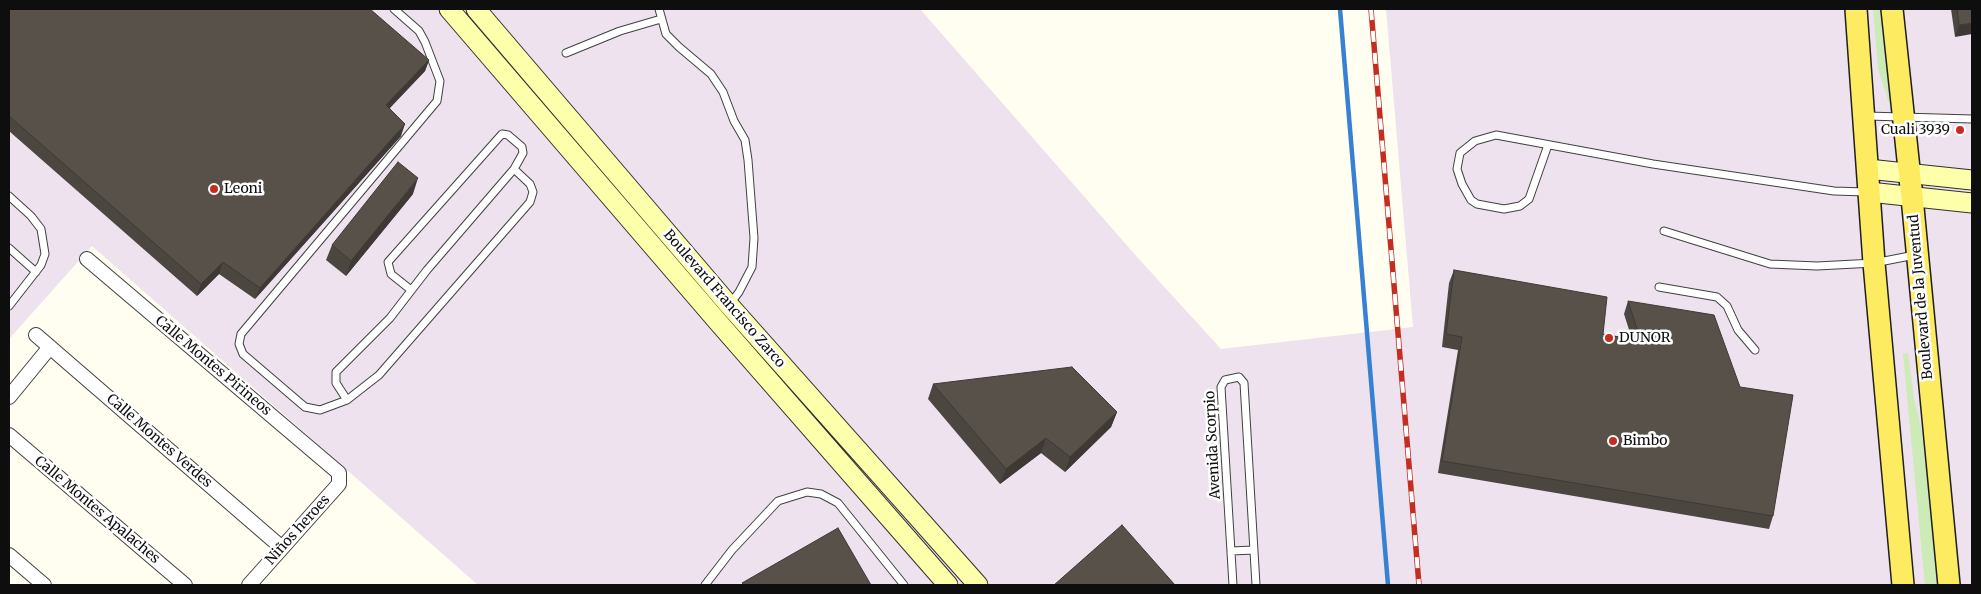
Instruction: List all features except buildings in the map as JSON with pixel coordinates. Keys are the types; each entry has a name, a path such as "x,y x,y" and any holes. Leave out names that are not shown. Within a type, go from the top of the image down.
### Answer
{"main road":[{"name":"Boulevard Francisco Zarco","path":"449,9 730,336 948,585"},
{"name":"Boulevard Francisco Zarco","path":"476,9 686,256 978,585"},
{"path":"1856,9 1868,169 1868,192 1903,585"},
{"name":"Boulevard de la Juventud","path":"1892,9 1950,585"},
{"path":"534,107 548,95"},
{"path":"1868,169 1972,180"},
{"path":"1868,192 1972,203"},
{"path":"672,269 686,256"},
{"path":"730,336 744,322"}],"street":[{"name":"Calle Montes Pirineos","path":"87,259 339,473"},
{"name":"Calle Montes Verdes","path":"36,335 281,547"},
{"path":"9,397 50,347"},
{"name":"Calle Montes Apalaches","path":"9,435 185,585"},
{"name":"Niños heroes","path":"249,585 281,547 340,484 339,473"},
{"path":"9,555 44,585"}],"lane":[{"path":"394,9 419,31 425,42 440,81 437,101 239,338 243,354 305,407 320,410 347,400 379,375 530,202 533,192 530,184 514,168"},
{"path":"659,9 660,19 666,34 678,48 711,74 723,92 734,121 745,140 754,238 752,267 739,292 729,305"},
{"path":"566,53 620,31 660,19"},
{"path":"1864,116 1972,119"},
{"path":"347,400 336,383 336,372 390,318 411,290 514,168 523,153 522,147 508,135 502,134 388,262 391,274 411,290"},
{"path":"1548,145 1529,199 1520,206 1504,209 1477,204 1471,200 1462,184 1457,161 1460,153 1476,141 1496,135 1653,164 1834,191 1868,192"},
{"path":"9,196 31,216 41,229 45,254 36,272 10,301"},
{"path":"1664,231 1770,264 1817,266 1874,263 1918,254"},
{"path":"9,248 36,272"},
{"path":"1659,287 1717,297 1722,301 1738,330 1755,350"},
{"name":"Avenida Scorpio","path":"1233,585 1221,387 1224,380 1239,377 1244,383 1256,585"},
{"path":"705,585 732,550 778,502 807,492 821,494 838,503 904,585"},
{"path":"1231,551 1254,550"}],"shaded area":[{"path":"9,9 920,9 1138,258 1221,349 1413,327 1386,9 1972,9 1972,585 478,585 92,246 9,339"}],"green space":[{"path":"1873,9 1882,9 1890,106 1878,69"},
{"path":"1908,353 1914,398 1930,465 1941,585 1925,585 1903,354"}],"waterway":[{"path":"1340,9 1388,585"}],"railway":[{"path":"1371,9 1419,585"}],"place":[{"name":"Cuali 3939","path":"1960,130"},
{"name":"Leoni","path":"214,189"},
{"name":"DUNOR","path":"1609,338"},
{"name":"Bimbo","path":"1613,441"}]}
